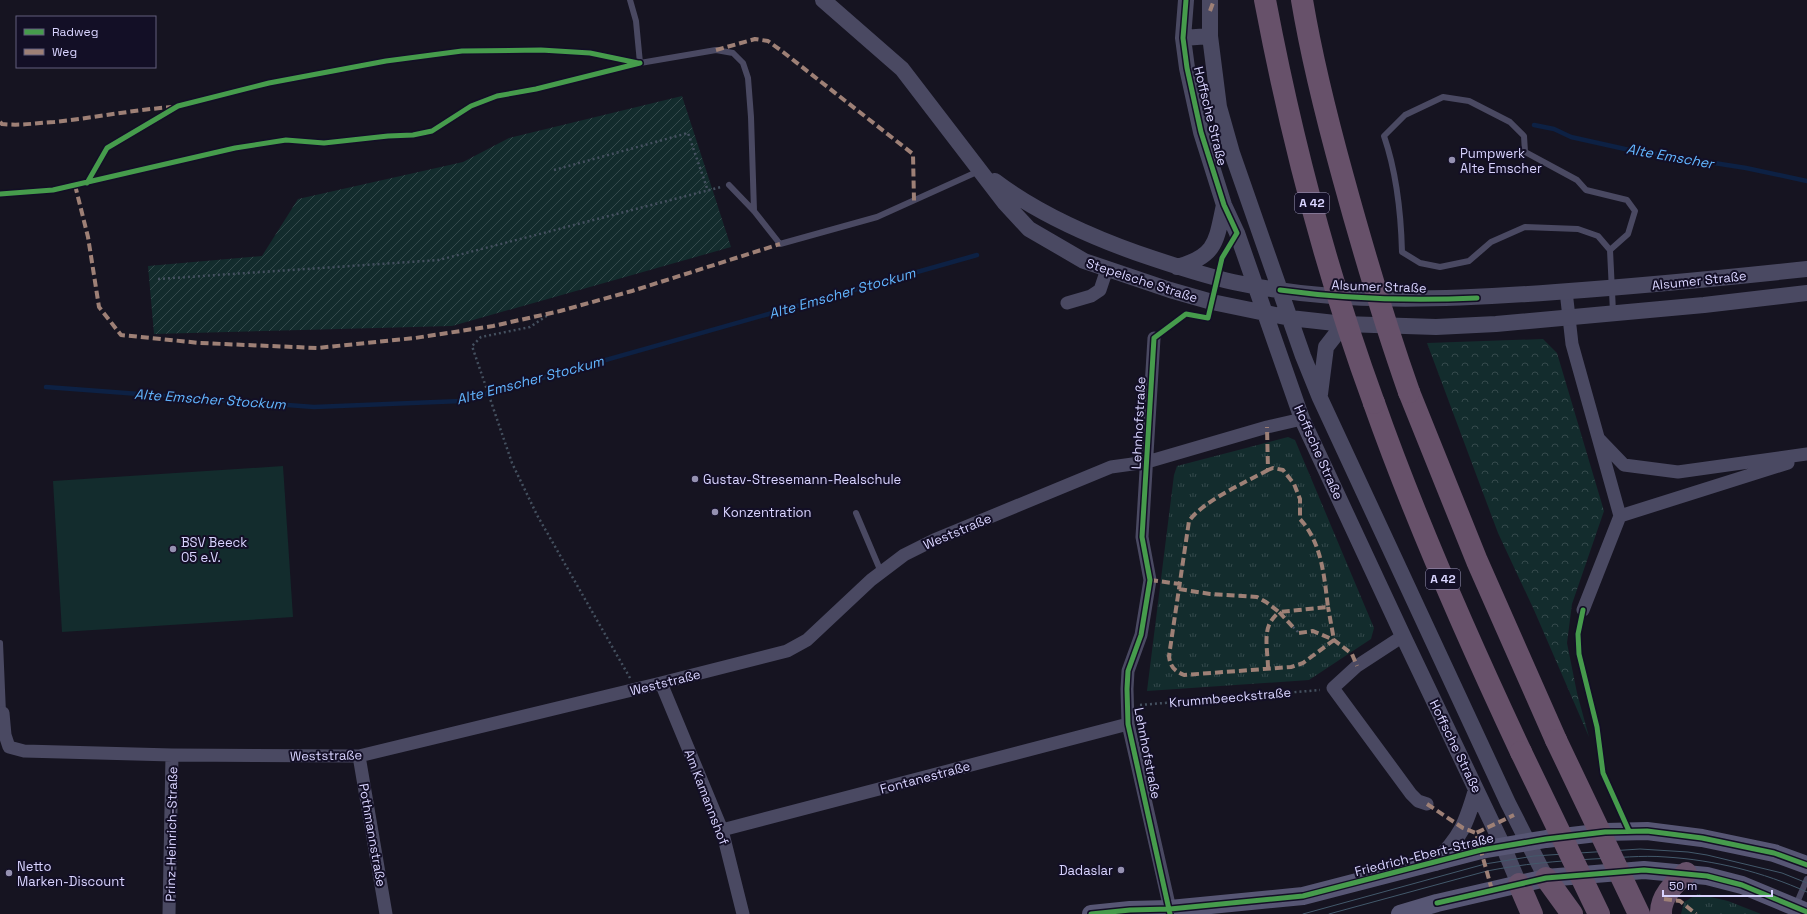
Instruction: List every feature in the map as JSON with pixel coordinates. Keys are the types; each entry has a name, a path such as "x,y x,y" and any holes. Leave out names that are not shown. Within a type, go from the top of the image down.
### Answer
{"highway":[{"name":"A 42","path":"1265,0 1280,75 1320,236 1355,350 1397,468 1443,579 1521,752 1599,914"},
{"name":"A 42","path":"1302,0 1326,114 1357,228 1391,340 1409,392 1477,561 1556,740 1639,914"},
{"path":"1661,914 1661,906 1664,899 1675,884 1686,873"},
{"path":"1546,878 1572,914"},
{"path":"1519,884 1532,914"}],"main road":[{"name":"Friedrich-Ebert-Straße","path":"1091,914 1130,910 1172,912 1303,896 1481,850 1605,832 1647,831 1730,842 1774,853 1807,865"},
{"path":"1400,914 1546,878 1644,870 1707,876 1742,885 1801,909"}],"street":[{"name":"Stepelsche Straße","path":"823,0 902,69 1004,202 1029,229 1084,261 1107,269 1177,292 1265,314 1290,318"},
{"name":"Hoffsche Straße","path":"1186,0 1183,38 1187,68 1201,132 1224,204 1237,233 1302,419 1403,636 1504,846 1519,884"},
{"name":"Hoffsche Straße","path":"1210,0 1210,36 1219,107 1232,152 1303,356 1320,398 1479,742 1546,878"},
{"path":"1183,38 1210,36"},
{"name":"Stepelsche Straße","path":"981,171 1011,194 1100,240 1177,267 1232,282 1280,290"},
{"path":"1177,267 1193,262 1206,255 1215,242 1224,204"},
{"path":"1067,303 1091,296 1100,290 1107,269"},
{"name":"Alsumer Straße","path":"1280,290 1327,296 1436,300 1612,288 1807,269"},
{"path":"1566,291 1572,344 1620,516 1583,610"},
{"name":"Alsumer Straße","path":"1290,318 1344,324 1436,326 1496,324 1613,312 1704,305 1807,293"},
{"path":"1320,398 1326,348 1344,324"},
{"name":"Lehnhofstraße","path":"1154,338 1142,536 1150,580 1141,635 1128,670 1127,706 1128,724 1172,912"},
{"name":"Weststraße","path":"3,713 6,735 10,747 24,751 172,755 359,756 787,651 807,640 881,572 904,555 978,522 1111,467 1147,462 1302,419"},
{"path":"1598,438 1624,465 1678,472 1807,454"},
{"path":"1620,516 1807,458"},
{"path":"1403,636 1357,666 1333,688 1411,794 1418,801 1427,804"},
{"name":"Am Kamannshof","path":"661,683 722,830 743,914"},
{"name":"Fontanestraße","path":"722,830 1128,724"},
{"name":"Prinz-Heinrich-Straße","path":"169,914 172,755"},
{"name":"Pothmannstraße","path":"359,756 386,914"},
{"path":"1435,863 1452,846 1463,828 1476,790"}],"lane":[{"path":"630,0 636,21 640,63 716,50 733,53 743,63 748,78 751,117 754,211"},
{"path":"1610,250 1628,234 1635,211 1627,200 1586,190 1577,180 1525,152 1524,136 1510,122 1469,101 1443,97 1405,115 1384,136 1390,155 1399,198 1402,252 1420,262 1440,267 1469,260 1491,242 1525,227 1578,229 1598,236 1610,250 1613,312"},
{"path":"729,186 754,211 780,244 877,217 981,171"},
{"path":"856,513 881,572"},
{"path":"0,643 3,713"},
{"path":"1801,909 1807,879"}],"path":[{"path":"554,170 688,134 708,191"},
{"path":"158,279 439,260 729,186"},
{"path":"551,313 530,327 481,337 472,346 512,463 537,515 636,689"},
{"path":"1293,627 1299,633"}],"green space":[{"path":"682,96 731,247 452,326 154,334 148,266 262,256 298,199 463,162 509,138"},
{"path":"1543,339 1557,353 1604,511 1572,604 1567,643 1577,693 1589,737 1534,610 1498,533 1427,343"},
{"path":"1288,437 1295,440 1374,628 1371,639 1309,680 1147,691 1174,475 1177,466"},
{"name":"BSV Beeck 05 e.V.","path":"283,466 293,617 62,632 53,481"},
{"path":"1698,894 1728,901 1761,914 1681,914 1684,902"}],"waterway":[{"name":"Alte Emscher","path":"1534,125 1554,129 1571,137 1625,149 1746,168 1807,181"},
{"name":"Alte Emscher Stockum","path":"46,387 314,407 461,401 977,255"}],"tram line":[{"path":"1303,914 1485,864 1534,856 1640,849 1688,852 1707,855 1782,873 1807,883"},
{"path":"1329,914 1487,871 1513,866 1648,856 1702,861 1738,868 1807,892"}],"marked path":[{"path":"1210,11 1214,0"},
{"path":"716,50 755,39 768,41 783,52 913,154 914,201"},
{"path":"0,122 2,124 16,125 54,122 172,107"},
{"path":"75,185 88,237 99,307 121,335 200,343 317,348 415,338 493,326 560,311 632,291 780,244"},
{"path":"1179,589 1210,594 1257,597 1279,612 1328,607 1321,560 1313,539 1300,519 1300,499 1294,484 1283,470 1273,468 1268,470 1267,427"},
{"path":"1268,470 1214,499 1204,506 1189,521 1169,656 1170,663 1175,670 1184,675 1291,667 1303,663 1334,640 1328,607"},
{"path":"1150,580 1180,584"},
{"path":"1268,668 1267,635 1271,621 1279,612 1293,627"},
{"path":"1299,633 1313,631 1334,640 1352,654 1357,666"},
{"path":"1427,804 1463,828 1476,833"},
{"path":"1492,890 1476,833 1514,815"},
{"path":"1664,899 1680,901 1696,914"}],"cycle path":[{"path":"1170,914 1128,724 1127,689 1128,671 1141,635 1150,580 1142,537 1154,338 1186,314 1208,318 1222,258 1237,233 1224,205 1201,132 1187,68 1183,38 1186,0"},
{"path":"87,183 107,148 178,106 269,83 386,61 462,51 541,50 590,53 638,63"},
{"path":"0,194 53,190 235,148 286,140 324,143 388,136 413,135 432,131 471,106 497,96 536,89 640,63"},
{"path":"1280,290 1378,298 1477,298"},
{"path":"1583,610 1578,634 1579,654 1597,727 1603,773 1629,831"},
{"path":"1091,914 1130,910 1170,909 1303,896 1481,850 1546,839 1605,832 1647,831 1702,838 1774,853 1807,865"},
{"path":"1437,903 1546,878 1644,870 1707,876 1742,885 1807,912"}],"place":[{"name":"Pumpwerk Alte Emscher","path":"1452,160"},
{"name":"Gustav-Stresemann-Realschule","path":"695,479"},
{"name":"Konzentration","path":"715,512"},
{"name":"BSV Beeck 05 e.V.","path":"173,549"},
{"name":"Dadaslar","path":"1121,870"},
{"name":"Netto Marken-Discount","path":"9,873"}]}
